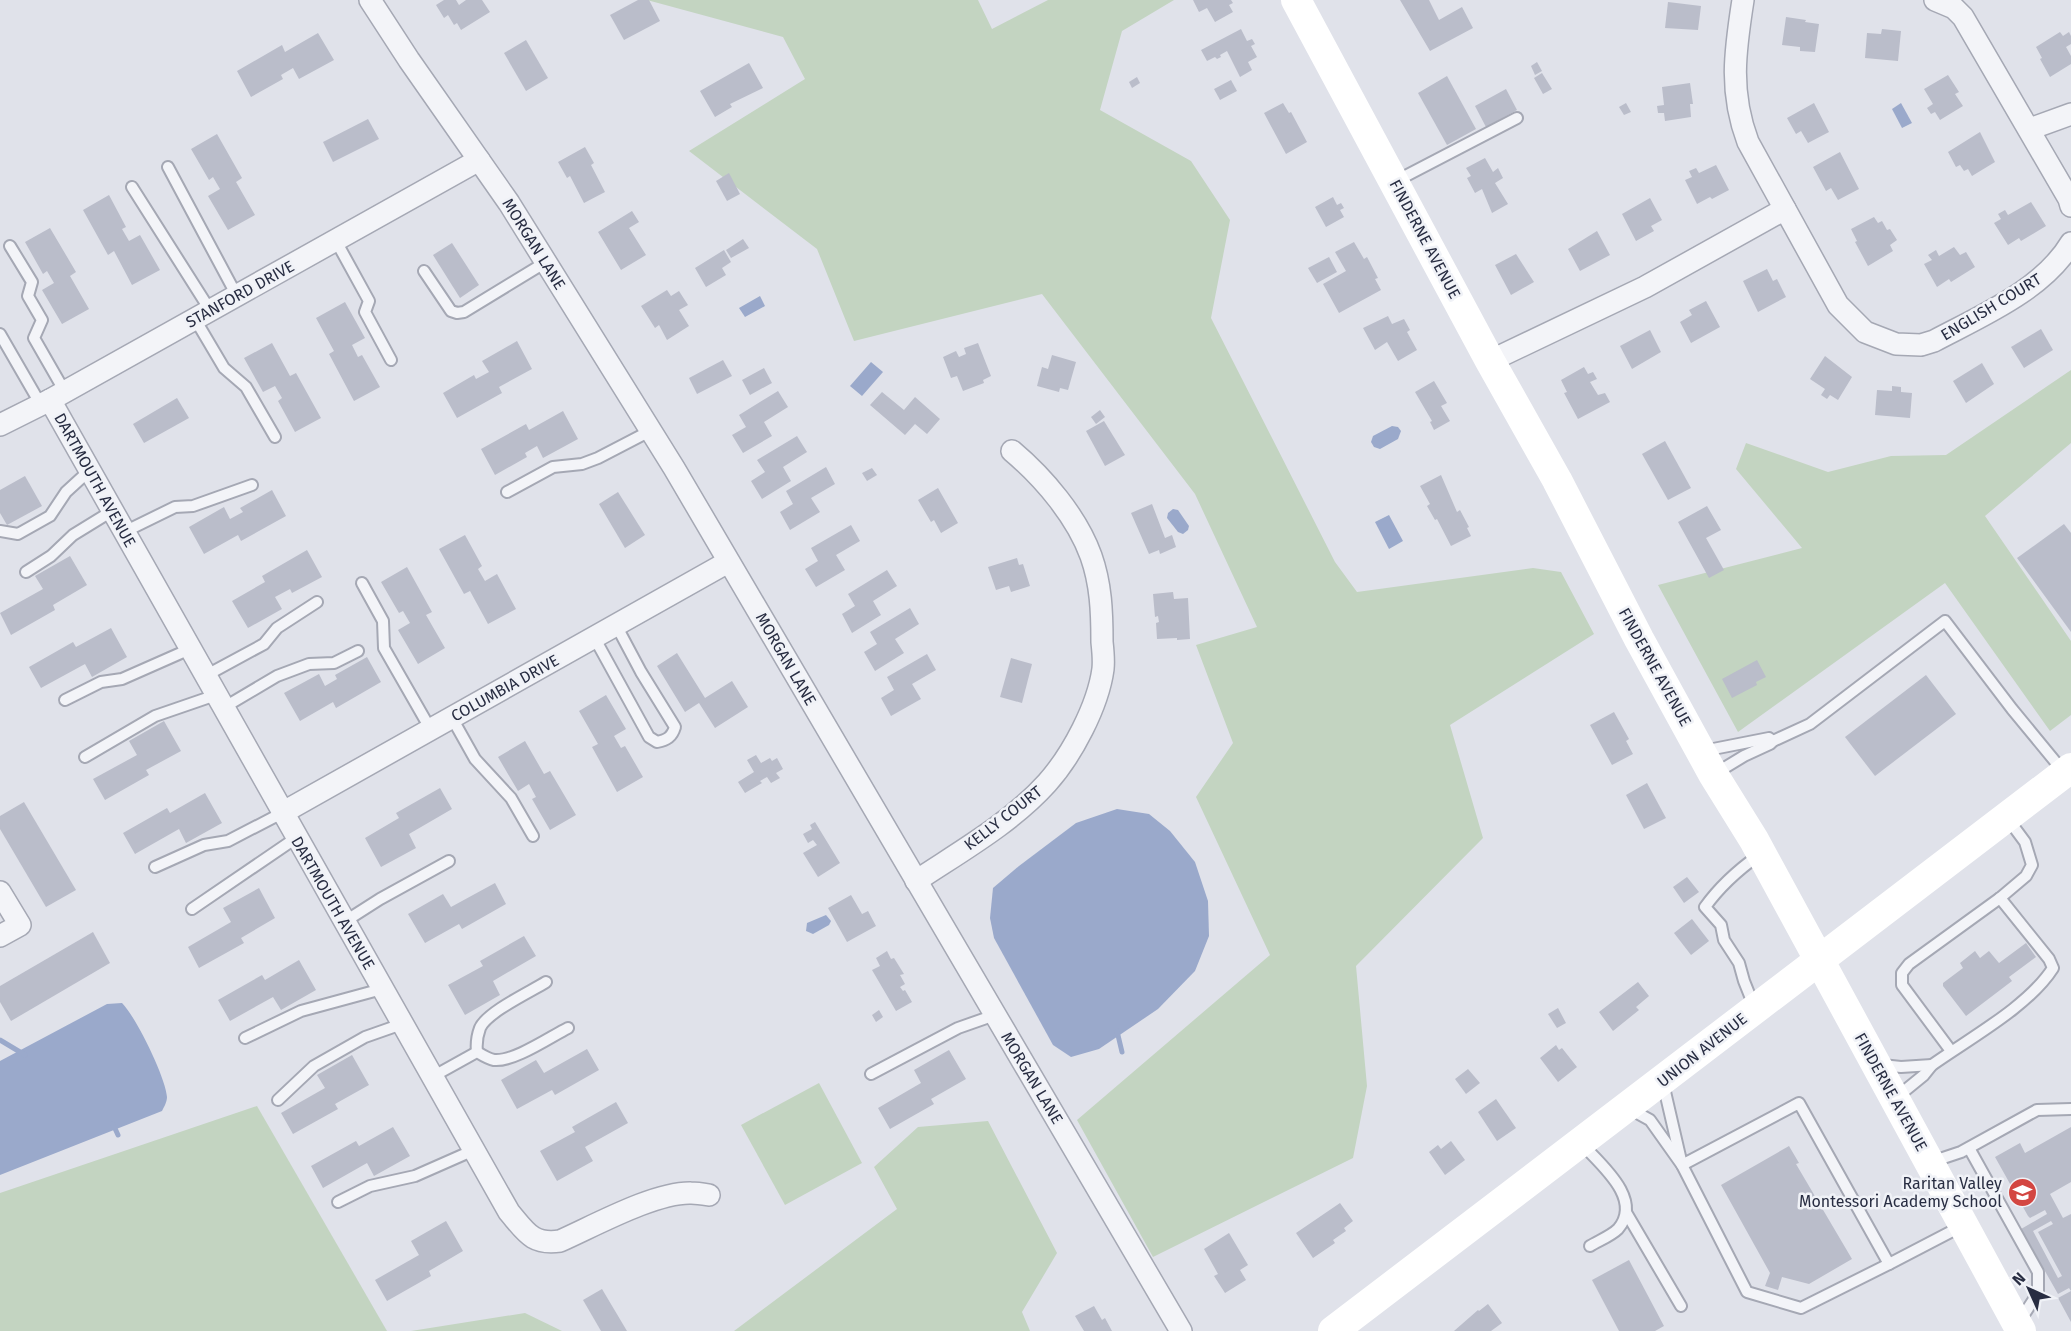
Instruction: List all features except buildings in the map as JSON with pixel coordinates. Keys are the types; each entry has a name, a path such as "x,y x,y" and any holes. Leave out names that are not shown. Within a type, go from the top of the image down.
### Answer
{"main road":[{"name":"FINDERNE AVENUE","path":"1296,0 1490,361 1557,480 1639,639 1707,763 1761,853 2019,1328"},
{"name":"UNION AVENUE","path":"1333,1331 2068,770"}],"street":[{"name":"MORGAN LANE","path":"370,0 408,60 479,160 546,262 650,431 1181,1331"},
{"name":"ENGLISH COURT","path":"1743,0 1735,48 1734,77 1741,125 1748,142 1838,304 1865,332 1896,344 1921,345 1934,341 1988,312 2033,284 2053,269 2071,243"},
{"path":"1935,0 1954,8 1963,17 2030,129 2071,206"},
{"path":"2030,129 2071,114"},
{"name":"STANFORD DRIVE","path":"0,425 52,399 479,160"},
{"path":"1490,361 1645,287 1785,209"},
{"name":"DARTMOUTH AVENUE","path":"52,399 219,702 509,1212 528,1234 538,1241 560,1241 671,1195 690,1193 709,1195"},
{"name":"KELLY COURT","path":"916,881 994,829 1047,783 1066,758 1089,716 1103,669 1102,610 1098,579 1090,554 1065,508 1028,465 1012,451"},
{"name":"COLUMBIA DRIVE","path":"282,813 728,562"},
{"path":"0,892 20,925 0,936"}],"lane":[{"path":"1394,182 1517,118"},
{"path":"168,167 237,296"},
{"path":"132,187 203,315 224,368 246,387 275,437"},
{"path":"336,240 369,301 365,312 391,360"},
{"path":"10,246 32,282 28,296 42,320 34,338 52,399"},
{"path":"424,271 451,311 457,314 464,312 546,262"},
{"path":"0,334 52,399"},
{"path":"507,492 553,467 582,464 650,431"},
{"path":"0,531 18,534 50,516 66,492 90,470"},
{"path":"124,532 175,507 193,506 252,485"},
{"path":"26,572 51,556 74,535 112,511"},
{"path":"362,584 383,621 384,648 431,730"},
{"path":"205,675 264,644 277,628 317,602"},
{"path":"1707,763 1744,756 1810,724 1945,621 2012,709 2068,770"},
{"path":"594,637 649,737 657,742 664,741 673,734 675,727 641,672 616,625"},
{"path":"65,700 101,682 122,679 190,649"},
{"path":"85,757 155,716 219,702 309,664 334,663 357,651"},
{"path":"452,718 474,759 511,798 533,836"},
{"path":"1707,763 1769,738 1773,741"},
{"path":"155,867 204,844 228,841 282,813"},
{"path":"1951,1051 1902,985 1902,973 1910,964 2000,898 2026,876 2032,865 2025,842 2006,817"},
{"path":"192,909 296,838"},
{"path":"1755,1009 1739,963 1724,940 1721,924 1705,908 1716,892 1761,853"},
{"path":"344,922 380,898 449,861"},
{"path":"1894,1099 1924,1075 1932,1065 2014,1008 2044,983 2053,968 2049,959 2000,898"},
{"path":"477,1052 476,1040 481,1026 491,1016 546,982"},
{"path":"245,1038 302,1011 382,989"},
{"path":"871,1074 958,1028 995,1015"},
{"path":"278,1100 314,1066 365,1037 402,1024"},
{"path":"477,1052 494,1060 504,1059 568,1028"},
{"path":"432,1077 477,1052"},
{"path":"1875,1065 1901,1067 1932,1065"},
{"path":"1663,1080 1682,1165"},
{"path":"1682,1165 1799,1103 1889,1264"},
{"path":"1627,1107 1650,1120 1682,1165 1747,1292 1801,1308 1964,1225"},
{"path":"1929,1162 1969,1148 2037,1110 2071,1108"},
{"path":"1581,1143 1613,1178 1626,1199 1627,1214 1681,1306"},
{"path":"1969,1148 2038,1272 2038,1293 2019,1328"},
{"path":"338,1202 370,1186 416,1176 474,1150"},
{"path":"1590,1246 1617,1230 1627,1214"}],"green space":[{"path":"647,0 978,0 992,29 1048,0 1174,0 1122,31 1100,110 1191,161 1230,220 1211,318 1335,562 1357,592 1533,568 1561,572 1594,634 1450,725 1483,838 1356,966 1367,1086 1353,1158 1153,1257 1077,1120 1270,955 1196,797 1233,743 1196,645 1257,627 1195,494 1042,294 854,341 817,249 689,151 805,79 783,37"},
{"path":"2071,370 2071,443 1985,516 2071,641 2071,715 2050,731 1945,583 1738,732 1658,585 1802,548 1736,469 1746,443 1828,472 1891,456 1946,455"},
{"path":"819,1083 862,1163 785,1205 741,1125"},
{"path":"257,1106 387,1331 0,1331 0,1193"},
{"path":"988,1121 1057,1253 1022,1312 1030,1331 734,1331 897,1209 874,1167 918,1127"},
{"path":"525,1313 562,1331 411,1331"}],"water":[{"path":"1901,103 1912,123 1902,128 1892,109"},
{"path":"760,296 765,306 745,317 739,308"},
{"path":"871,362 883,372 862,396 850,386"},
{"path":"1392,426 1398,427 1401,431 1398,439 1380,449 1374,447 1371,442 1373,436"},
{"path":"1173,509 1178,510 1189,526 1183,534 1178,532 1167,518 1168,513"},
{"path":"1389,515 1403,541 1389,549 1375,522"},
{"path":"1117,809 1149,814 1170,831 1195,862 1208,901 1209,936 1195,971 1158,1009 1099,1049 1071,1057 1053,1045 994,938 990,918 993,888 1076,823"},
{"path":"826,915 831,921 829,925 813,934 806,931 807,923"},
{"path":"122,1003 142,1034 162,1076 167,1097 162,1111 0,1175 0,1061 107,1004"}],"waterway":[{"path":"1117,1031 1122,1052"},
{"path":"0,1040 25,1055"},
{"path":"113,1124 118,1135"}],"place":[{"name":"Raritan Valley Montessori Academy School","path":"2023,1192"}]}
